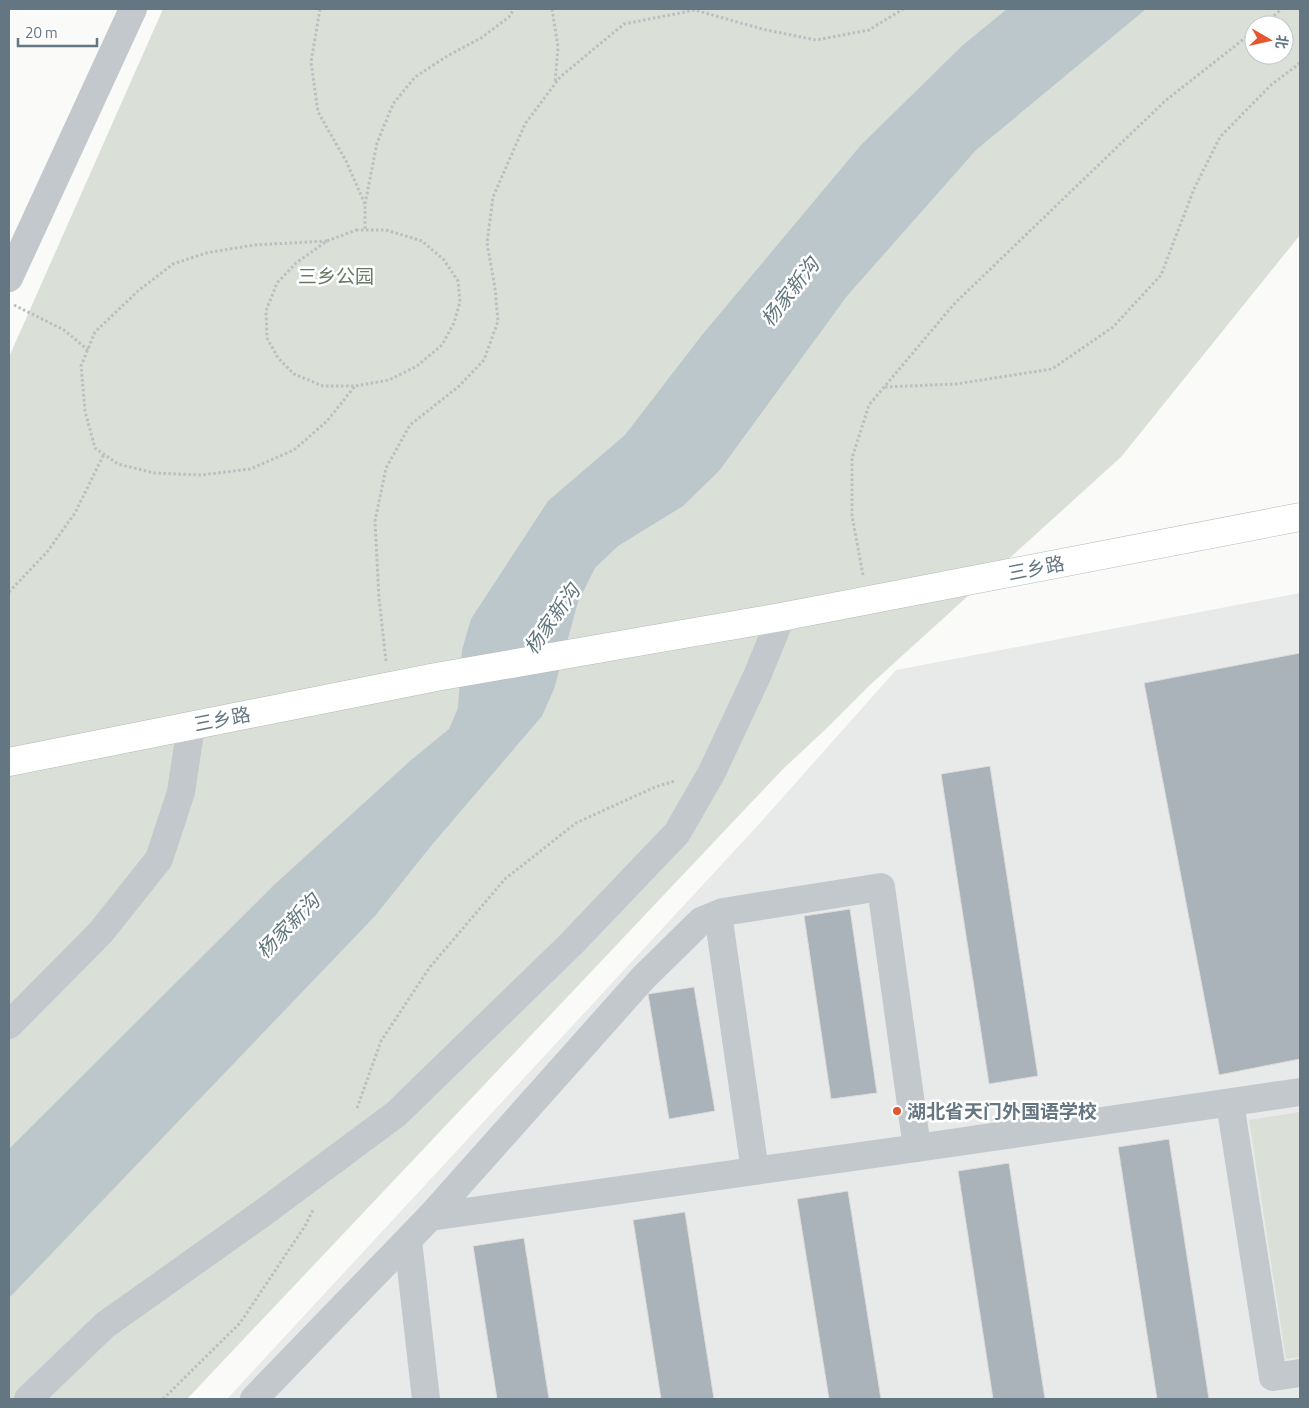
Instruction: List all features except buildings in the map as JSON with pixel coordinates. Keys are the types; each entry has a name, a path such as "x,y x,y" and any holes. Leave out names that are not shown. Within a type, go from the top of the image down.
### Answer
{"highway":[{"name":"三乡路","path":"9,762 388,686 776,618 1300,517"}],"street":[{"path":"9,278 133,9"},
{"path":"28,1399 105,1325 260,1215 396,1114 571,944 677,833 712,772 757,676 776,618"},
{"path":"9,1025 101,932 159,859 181,792 191,726"},
{"path":"254,1399 408,1241 643,978 701,921 723,912 881,888 917,1148"},
{"path":"718,914 755,1171"},
{"path":"430,1217 1300,1092"},
{"path":"1230,1103 1275,1388 1300,1373"},
{"path":"408,1241 426,1399"}],"path":[{"path":"320,9 311,62 318,112 346,161 365,204"},
{"path":"366,230 365,204 377,143 392,104 415,77 449,55 481,38 509,17 514,9"},
{"path":"552,9 558,47 555,84"},
{"path":"388,686 379,598 376,521 386,468 410,425 458,387 484,360 498,321 495,288 487,243 493,198 525,124 560,77 624,24 695,9 762,29 816,40 869,30 903,9"},
{"path":"868,600 852,516 852,458 869,405 954,304 1166,101 1244,39"},
{"path":"884,387 956,384 1052,369 1113,326 1161,275 1194,189 1220,137 1271,84 1300,63"},
{"path":"356,230 366,230 386,230 422,241 444,260 458,281 460,302 454,323 442,345 417,366 389,380 355,386 323,386 294,374 278,358 266,338 266,311 278,283 296,263 327,241 356,230"},
{"path":"327,241 254,245 206,253 172,264 138,291 95,332 81,366 85,410 95,448 118,464 154,473 201,475 250,469 294,450 327,421 355,386"},
{"path":"9,302 64,330 88,350"},
{"path":"9,592 47,552 75,513 104,454"},
{"path":"355,1113 381,1041 430,966 506,879 576,824 655,786 712,772"},
{"path":"163,1399 240,1323 305,1226 314,1209"}],"shaded area":[{"name":"湖北省天门外国语学校","path":"1300,593 1300,1399 227,1399 760,823 896,670"}],"green space":[{"name":"三乡公园","path":"163,9 1300,9 1300,235 1121,457 871,684 783,769 187,1399 9,1399 9,357"},
{"path":"1300,1112 1300,1357 1286,1359 1249,1120"}],"water":[{"name":"杨家新沟","path":"1007,9 1146,9 976,150 847,296 719,471 683,506 618,546 595,568 578,602 554,689 542,716 431,846 375,916 9,1298 9,1149 274,885 410,761 449,729 458,708 462,650 471,619 548,501 625,435 702,335 861,145 963,45"}],"place":[{"name":"湖北省天门外国语学校","path":"897,1111"}]}
